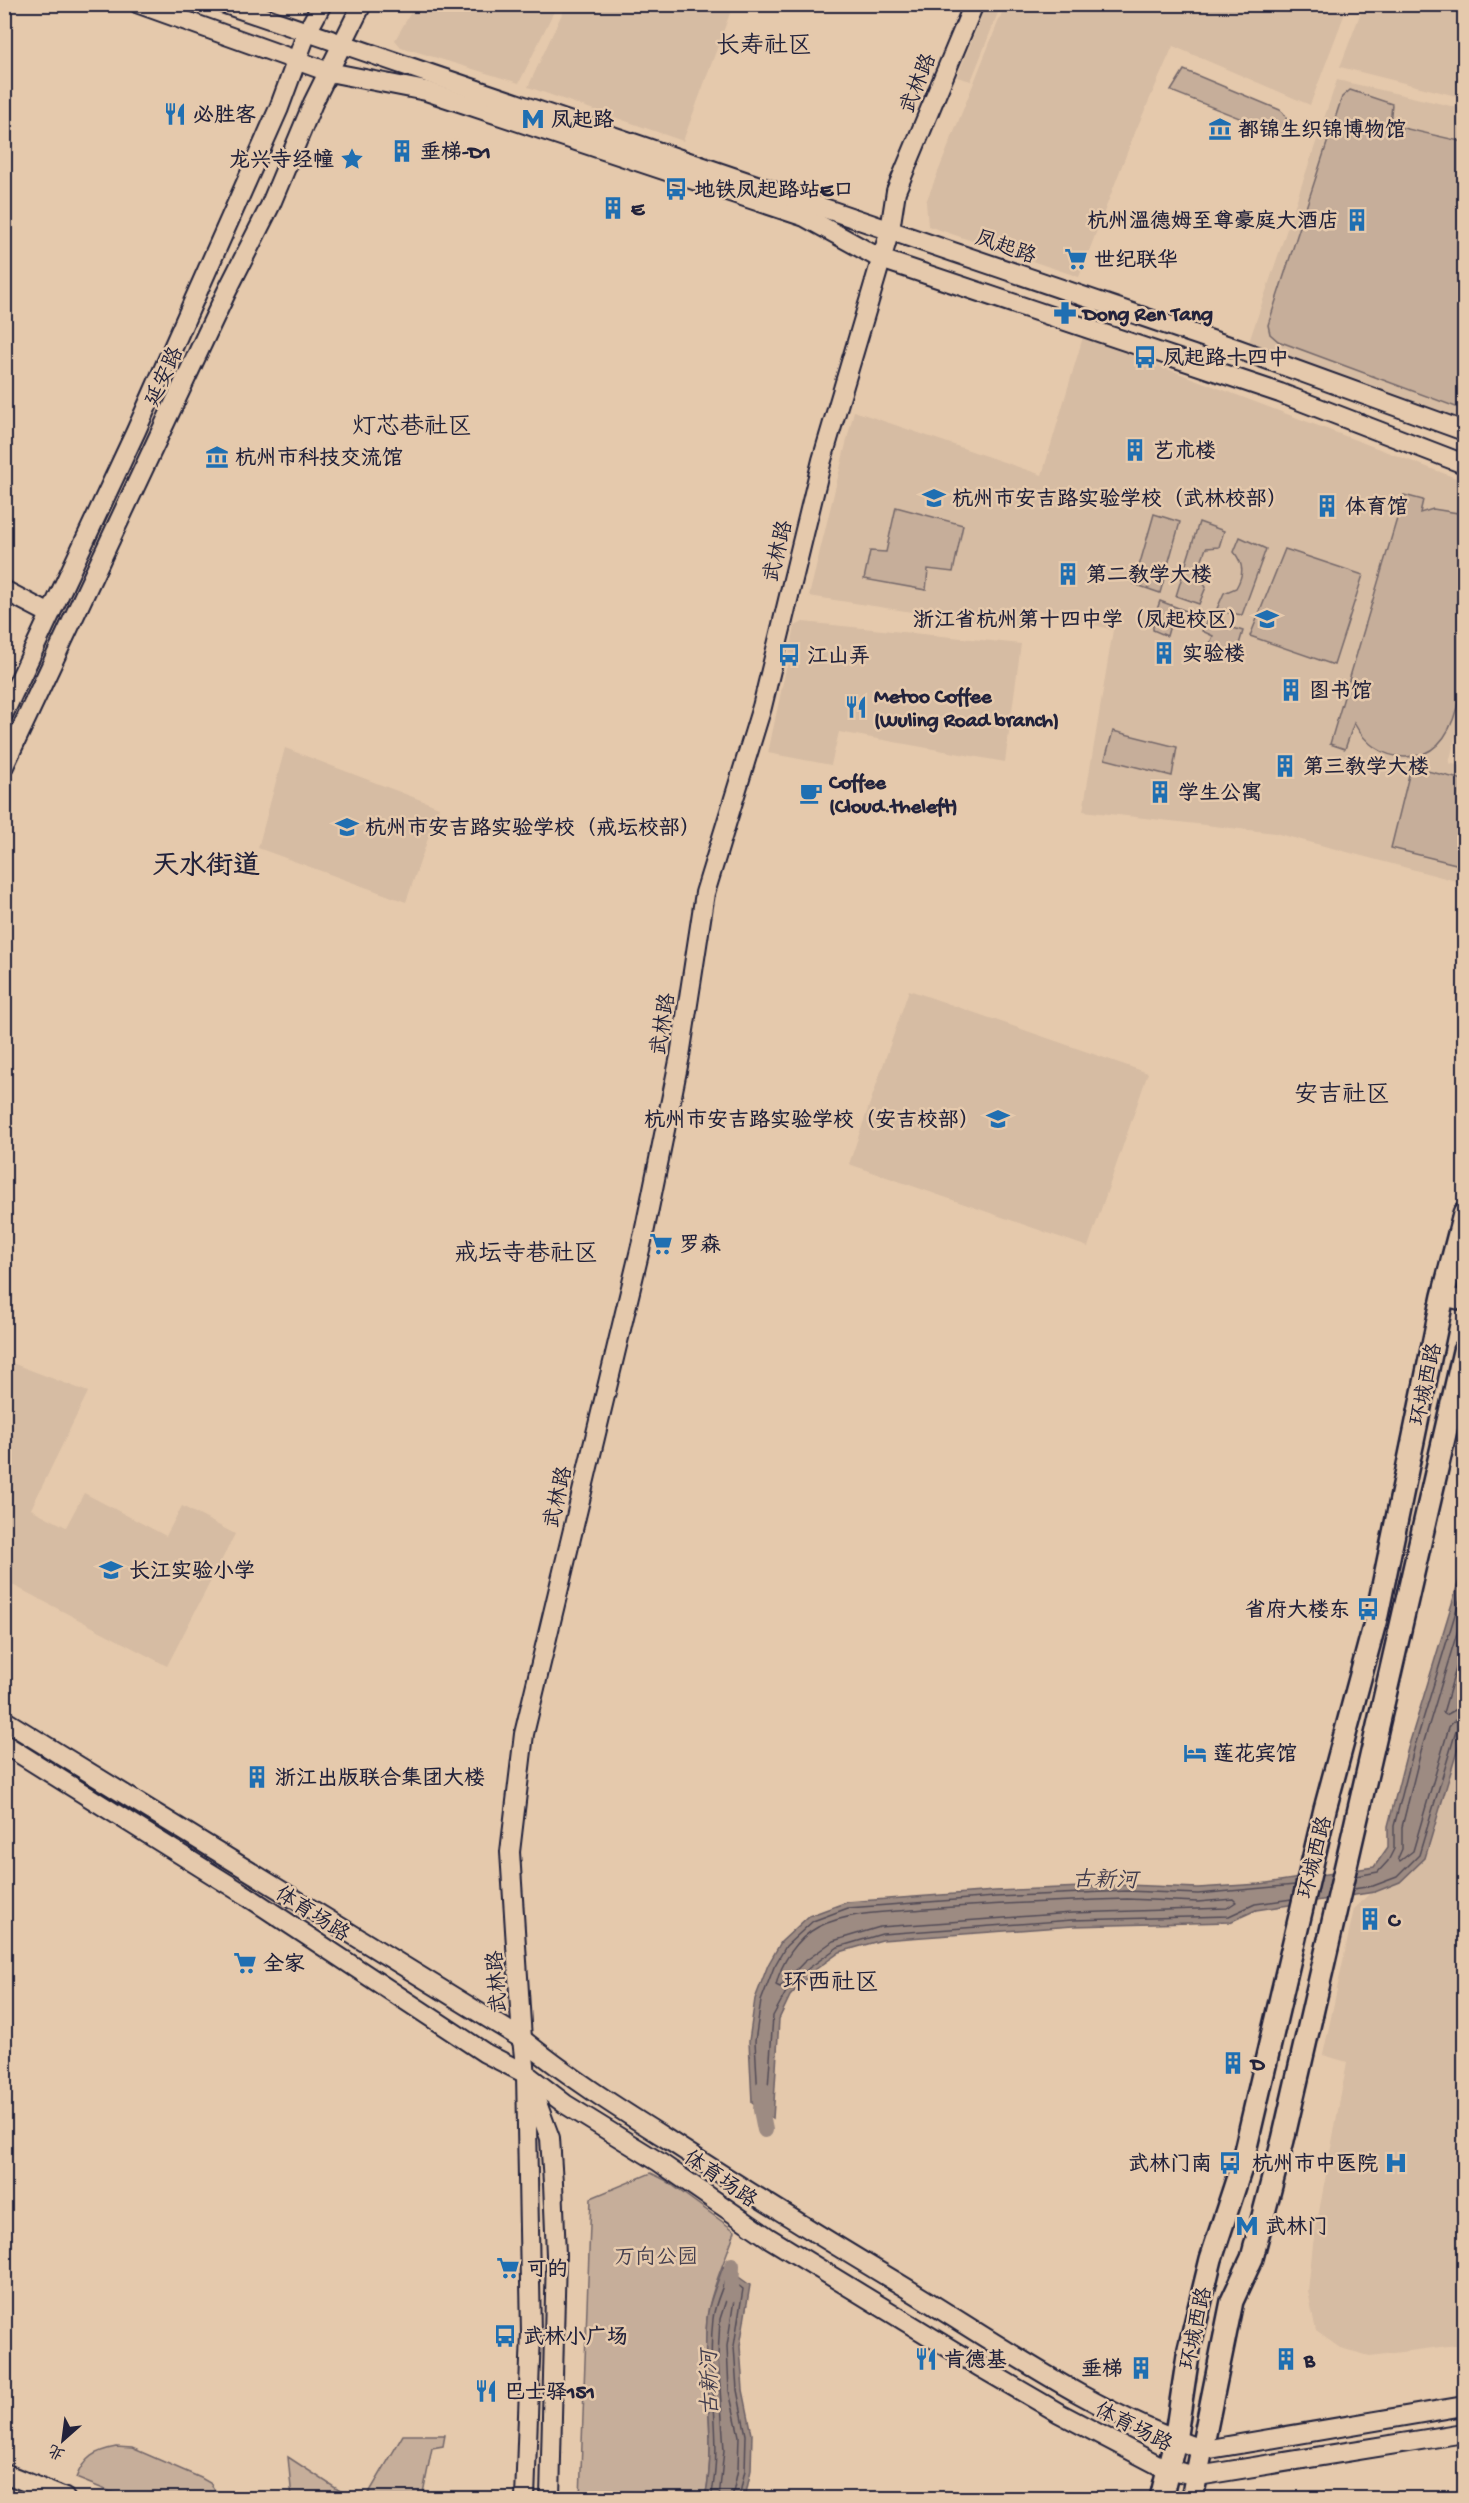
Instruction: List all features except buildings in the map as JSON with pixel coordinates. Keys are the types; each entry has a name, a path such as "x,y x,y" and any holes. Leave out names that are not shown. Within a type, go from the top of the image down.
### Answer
{"main road":[{"path":"139,4 329,72 426,91 805,217 881,259 1280,393 1464,464"},
{"name":"凤起路","path":"225,4 1238,349 1464,430"},
{"name":"延安路","path":"4,713 136,431 279,108 307,32 322,4"},
{"name":"延安路","path":"4,766 226,293 270,206 313,103 362,4"},
{"name":"武林路","path":"525,2499 531,2333 526,2074 510,1852 524,1734 644,1233 680,1056 705,893 762,707 822,460 890,230 897,191 974,4"},
{"path":"4,590 50,614"},
{"name":"环城西路","path":"1161,2499 1166,2469 1175,2441 1189,2349 1211,2259 1241,2168 1297,1925 1377,1615 1443,1296 1464,1214"},
{"path":"1443,1296 1464,1301"},
{"name":"环城西路","path":"1192,2499 1232,2301 1252,2258 1283,2139 1464,1351"},
{"name":"体育场路","path":"4,1720 401,1966 522,2038 564,2073 594,2093 735,2184 989,2341 1121,2415 1175,2441 1203,2450 1464,2406"},
{"name":"体育场路","path":"4,1744 247,1896 485,2053 526,2074 565,2104 659,2162 769,2238 980,2367 1068,2418 1166,2469 1198,2476 1464,2433"},
{"name":"武林路","path":"526,2074 550,2138 553,2182 556,2254 550,2499"},
{"path":"4,2473 34,2493 65,2499"}],"shaded area":[{"path":"1005,4 1348,5 1310,105 1173,46 1133,137 1079,277 928,226 926,202"},
{"path":"1364,4 1464,5 1464,98 1340,67"},
{"path":"415,5 557,5 519,83 401,47 395,40"},
{"path":"566,5 733,5 683,141 528,87"},
{"path":"986,5 1001,5 971,81 957,77"},
{"path":"1337,80 1464,109 1464,419 1248,345"},
{"name":"浙江省杭州第十四中学（凤起校区）","path":"1083,337 1464,481 1464,703 1449,763 1464,767 1464,883 1275,833 1083,811 1113,630 1026,607 1021,629 809,596 854,411 1042,475"},
{"path":"803,622 1021,644 1005,762 839,732 831,765 768,753 795,626"},
{"name":"杭州市安吉路实验学校（戒坛校部）","path":"285,748 439,807 406,902 258,848"},
{"name":"杭州市安吉路实验学校（安吉校部）","path":"909,990 1148,1073 1088,1247 849,1164"},
{"name":"长江实验小学","path":"4,1360 88,1392 31,1509 66,1527 84,1493 166,1536 182,1506 235,1534 167,1666 5,1581"},
{"path":"1464,1702 1464,2344 1370,2356 1340,2348 1316,2331 1308,2291 1313,2244 1347,2062 1323,2055 1354,1909 1382,1881"}],"green space":[{"path":"1184,70 1280,110 1286,118 1282,135 1171,91"},
{"path":"1350,90 1392,104 1390,125 1464,142 1464,410 1278,341 1270,334 1268,325 1342,97"},
{"path":"1404,495 1423,500 1420,513 1433,509 1464,514 1464,653 1458,702 1452,723 1441,741 1425,753 1404,757 1388,754 1374,747 1363,737 1354,723 1345,749 1330,744"},
{"path":"896,507 963,525 953,572 928,569 926,590 864,579 870,551 886,552"},
{"path":"1154,514 1180,522 1160,593 1134,584"},
{"path":"1199,522 1224,531 1219,547 1206,548 1197,573 1206,587 1199,604 1176,596"},
{"path":"1240,537 1266,549 1242,615 1216,611 1224,593 1236,588 1240,578 1241,565 1234,552"},
{"path":"1285,549 1363,575 1334,665 1250,636"},
{"path":"1160,601 1189,612 1184,623 1172,618 1167,636 1153,630 1153,621"},
{"path":"1208,620 1243,631 1234,661 1207,650 1213,636 1202,631"},
{"path":"1113,731 1177,747 1172,776 1105,759"},
{"path":"1411,767 1464,780 1464,866 1391,848"},
{"name":"万向公园","path":"651,2173 665,2180 735,2231 708,2309 706,2364 710,2454 705,2498 580,2498 591,2198"},
{"path":"403,2435 445,2435 443,2446 432,2448 422,2498 366,2498"},
{"path":"116,2447 132,2448 201,2478 210,2483 220,2498 126,2498 76,2478 91,2456"},
{"path":"288,2457 351,2498 292,2498"}],"water":[{"path":"1464,1564 1464,1710 1461,1738 1425,1858 1400,1882 1375,1892 1256,1910 1230,1922 1073,1926 882,1940 840,1952 812,1972 790,1996 779,2019 773,2119 752,2102 749,2041 755,1999 768,1965 781,1942 809,1916 847,1902 995,1891 1127,1885 1198,1888 1260,1884 1374,1867 1388,1847 1388,1826 1408,1748"},
{"path":"723,2266 750,2285 740,2346 743,2390 752,2434 751,2470 745,2498 705,2498 710,2454 706,2364 707,2319 711,2299"}],"waterway":[{"name":"古新河","path":"762,2089 761,2110 765,2130"},
{"name":"古新河","path":"731,2295 732,2265"}],"place":[{"name":"必胜客","path":"175,114"},
{"name":"凤起路","path":"533,119"},
{"name":"都锦生织锦博物馆","path":"1220,129"},
{"name":"垂梯-D1","path":"402,151"},
{"name":"龙兴寺经幢","path":"352,159"},
{"name":"地铁凤起路站E口","path":"676,189"},
{"name":"E","path":"613,208"},
{"name":"杭州温德姆至尊豪庭大酒店","path":"1357,220"},
{"name":"世纪联华","path":"1076,259"},
{"name":"Dong Ren Tang","path":"1065,313"},
{"name":"凤起路十四中","path":"1145,357"},
{"name":"艺术楼","path":"1135,450"},
{"name":"杭州市科技交流馆","path":"217,457"},
{"name":"杭州市安吉路实验学校（武林校部）","path":"934,498"},
{"name":"体育馆","path":"1327,506"},
{"name":"第二教学大楼","path":"1068,574"},
{"name":"浙江省杭州第十四中学（凤起校区）","path":"1267,619"},
{"name":"实验楼","path":"1164,653"},
{"name":"江山弄","path":"789,655"},
{"name":"图书馆","path":"1291,690"},
{"name":"Metoo Coffee (Wuling Road branch)","path":"856,707"},
{"name":"第三教学大楼","path":"1285,766"},
{"name":"学生公寓","path":"1160,792"},
{"name":"Coffee (Cloud.theleft)","path":"811,793"},
{"name":"杭州市安吉路实验学校（戒坛校部）","path":"347,827"},
{"name":"杭州市安吉路实验学校（安吉校部）","path":"998,1119"},
{"name":"罗森","path":"661,1244"},
{"name":"长江实验小学","path":"111,1570"},
{"name":"省府大楼东","path":"1368,1609"},
{"name":"莲花宾馆","path":"1195,1753"},
{"name":"浙江出版联合集团大楼","path":"257,1777"},
{"name":"C","path":"1370,1919"},
{"name":"全家","path":"245,1963"},
{"name":"D","path":"1233,2063"},
{"name":"武林门南","path":"1230,2163"},
{"name":"杭州市中医院","path":"1396,2163"},
{"name":"武林门","path":"1247,2226"},
{"name":"可的","path":"508,2268"},
{"name":"武林小广场","path":"505,2336"},
{"name":"肯德基","path":"926,2359"},
{"name":"B","path":"1286,2359"},
{"name":"垂梯","path":"1141,2368"},
{"name":"巴士驿151","path":"486,2391"}],"district":[{"name":"长寿社区","path":"764,44"},
{"name":"灯芯巷社区","path":"412,425"},
{"name":"天水街道","path":"206,864"},
{"name":"安吉社区","path":"1342,1093"},
{"name":"戒坛寺巷社区","path":"526,1252"},
{"name":"环西社区","path":"831,1981"}]}
